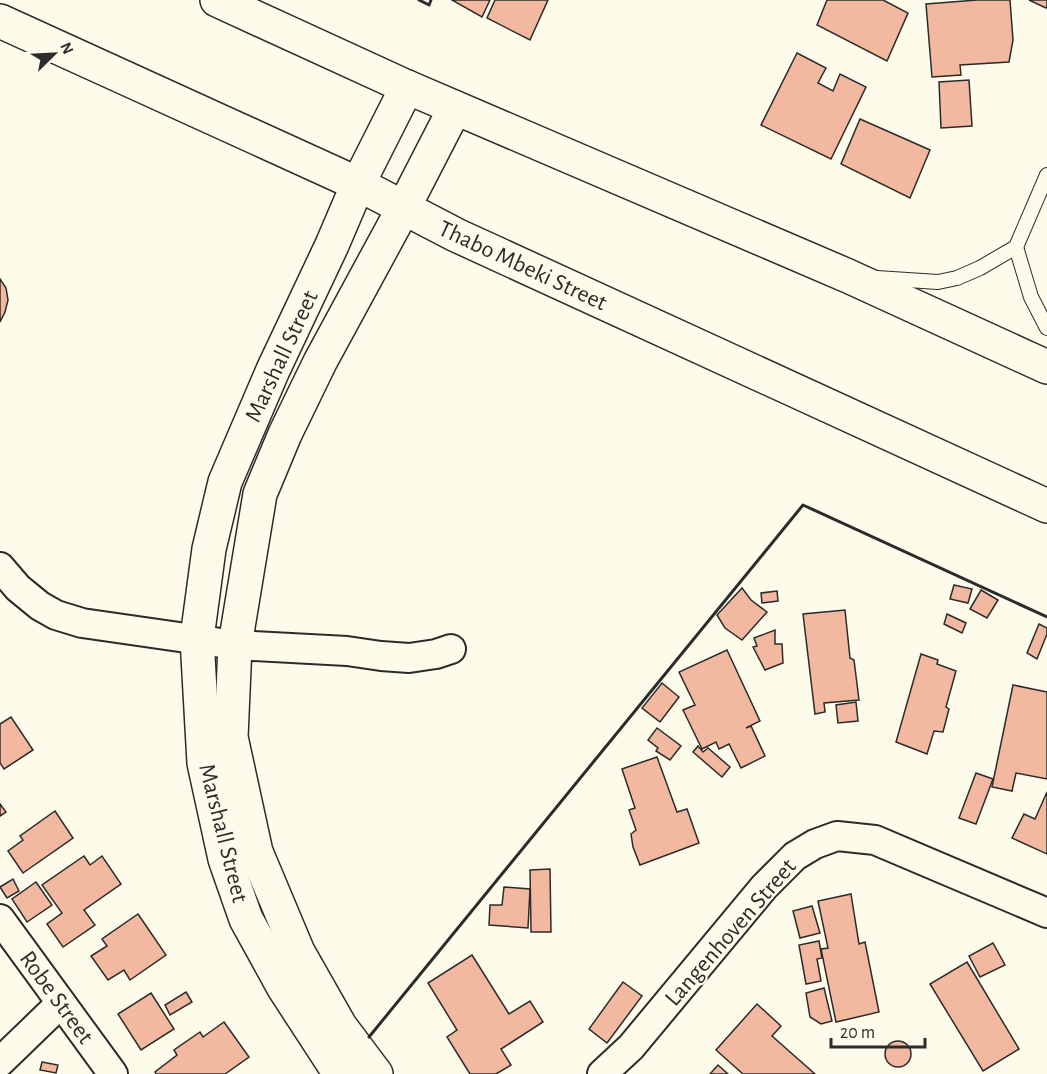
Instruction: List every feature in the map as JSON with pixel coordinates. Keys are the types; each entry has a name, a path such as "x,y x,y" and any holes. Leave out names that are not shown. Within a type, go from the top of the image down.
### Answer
{"street":[{"path":"217,0 406,87 848,276 1047,367"},
{"name":"Thabo Mbeki Street","path":"0,21 358,184 466,240 1047,506"},
{"name":"Marshall Street","path":"340,1074 284,988 246,919 225,859 204,762 197,638 209,549 225,482 273,370 333,245 358,184 406,87"},
{"name":"Marshall Street","path":"376,1074 340,1026 298,952 256,852 231,737 235,645 260,494 285,434 320,362 455,108"},
{"path":"0,567 18,588 40,606 56,615 82,623 235,645 346,651 409,658 452,649"},
{"name":"Langenhoven Street","path":"603,1074 631,1047 764,887 795,856 815,844 837,836 875,840 1047,913"},
{"name":"Robe Street","path":"0,919 113,1074"},
{"path":"0,1062 61,1003"}],"lane":[{"path":"848,276 938,282 957,278 980,268 1016,247 1047,175"},
{"path":"1016,247 1031,297 1047,328"}],"building":[{"path":"452,0 490,0 482,17"},
{"path":"495,0 548,0 530,40 487,18"},
{"path":"827,0 883,0 908,13 887,61 817,25"},
{"path":"1010,0 1013,40 1009,62 960,65 961,75 932,77 926,4"},
{"path":"1029,0 1047,0 1047,6 1046,8"},
{"path":"797,53 826,68 818,83 833,91 840,74 866,87 831,159 761,125"},
{"path":"969,80 972,126 941,128 939,82"},
{"path":"860,119 930,150 910,198 841,164"},
{"path":"0,279 6,288 8,300 0,322"},
{"path":"954,585 972,589 968,603 950,599"},
{"path":"742,588 751,600 767,612 742,640 725,628 717,615"},
{"path":"981,590 998,600 987,618 970,609"},
{"path":"777,591 778,601 762,603 761,593"},
{"path":"845,610 850,658 854,660 859,700 824,703 825,712 815,714 803,614"},
{"path":"947,614 966,623 962,633 944,624"},
{"path":"1039,624 1047,628 1047,634 1037,659 1027,653"},
{"path":"775,630 775,644 782,644 783,663 765,670 753,647 757,646 754,638"},
{"path":"727,650 760,721 746,728 751,726 765,756 741,768 729,744 719,749 716,742 702,749 683,710 695,705 679,672"},
{"path":"921,654 938,660 937,664 956,671 946,707 949,709 943,732 934,731 927,754 896,742"},
{"path":"662,683 679,697 660,722 642,708"},
{"path":"1013,685 1047,692 1047,779 1016,773 1012,791 992,787"},
{"path":"856,702 858,721 838,723 836,705"},
{"path":"11,717 33,750 4,769 0,763 0,724"},
{"path":"657,728 681,746 670,760 656,751 658,748 648,740"},
{"path":"698,746 703,752 708,748 730,767 722,777 693,752"},
{"path":"657,757 677,812 687,809 699,843 640,865 631,834 636,830 629,810 635,808 622,769"},
{"path":"976,773 993,779 976,824 959,818"},
{"path":"1047,792 1047,854 1012,838 1024,814 1035,819"},
{"path":"0,804 6,812 0,816"},
{"path":"55,811 73,838 23,873 8,851 23,840 20,836"},
{"path":"84,856 90,865 102,856 121,884 84,910 95,925 63,947 47,924 62,913 42,885"},
{"path":"550,869 551,932 531,932 530,870"},
{"path":"13,879 19,891 7,898 0,887"},
{"path":"36,882 52,905 27,922 12,899"},
{"path":"504,887 530,889 528,928 489,925 490,905 502,905"},
{"path":"851,894 859,944 865,942 879,1012 836,1022 821,949 828,948 818,901"},
{"path":"812,906 820,933 800,938 793,911"},
{"path":"138,914 166,955 130,980 124,970 108,980 91,956 107,946 102,939"},
{"path":"819,941 822,958 817,959 821,981 806,984 799,945"},
{"path":"993,943 1005,965 980,977 969,956"},
{"path":"472,955 509,1014 530,1001 543,1022 501,1049 511,1065 496,1074 470,1074 447,1037 457,1030 428,983"},
{"path":"967,962 1019,1049 983,1071 930,984"},
{"path":"623,982 642,996 607,1043 589,1029"},
{"path":"824,988 832,1021 821,1024 810,1017 806,993"},
{"path":"186,992 192,1002 170,1015 165,1005"},
{"path":"151,993 174,1029 141,1050 118,1014"},
{"path":"757,1004 781,1026 772,1036 815,1074 743,1074 716,1050"},
{"path":"224,1022 249,1057 225,1074 156,1074 155,1072 177,1055 174,1050 200,1032 203,1037"},
{"path":"898,1041 907,1045 911,1054 907,1063 898,1067 889,1063 885,1054 889,1045"},
{"path":"42,1062 58,1065 56,1073 40,1070"},
{"path":"718,1065 728,1074 710,1074"}],"wall":[{"path":"419,0 429,5 431,0"},
{"path":"369,1037 803,505 1047,617"}]}
